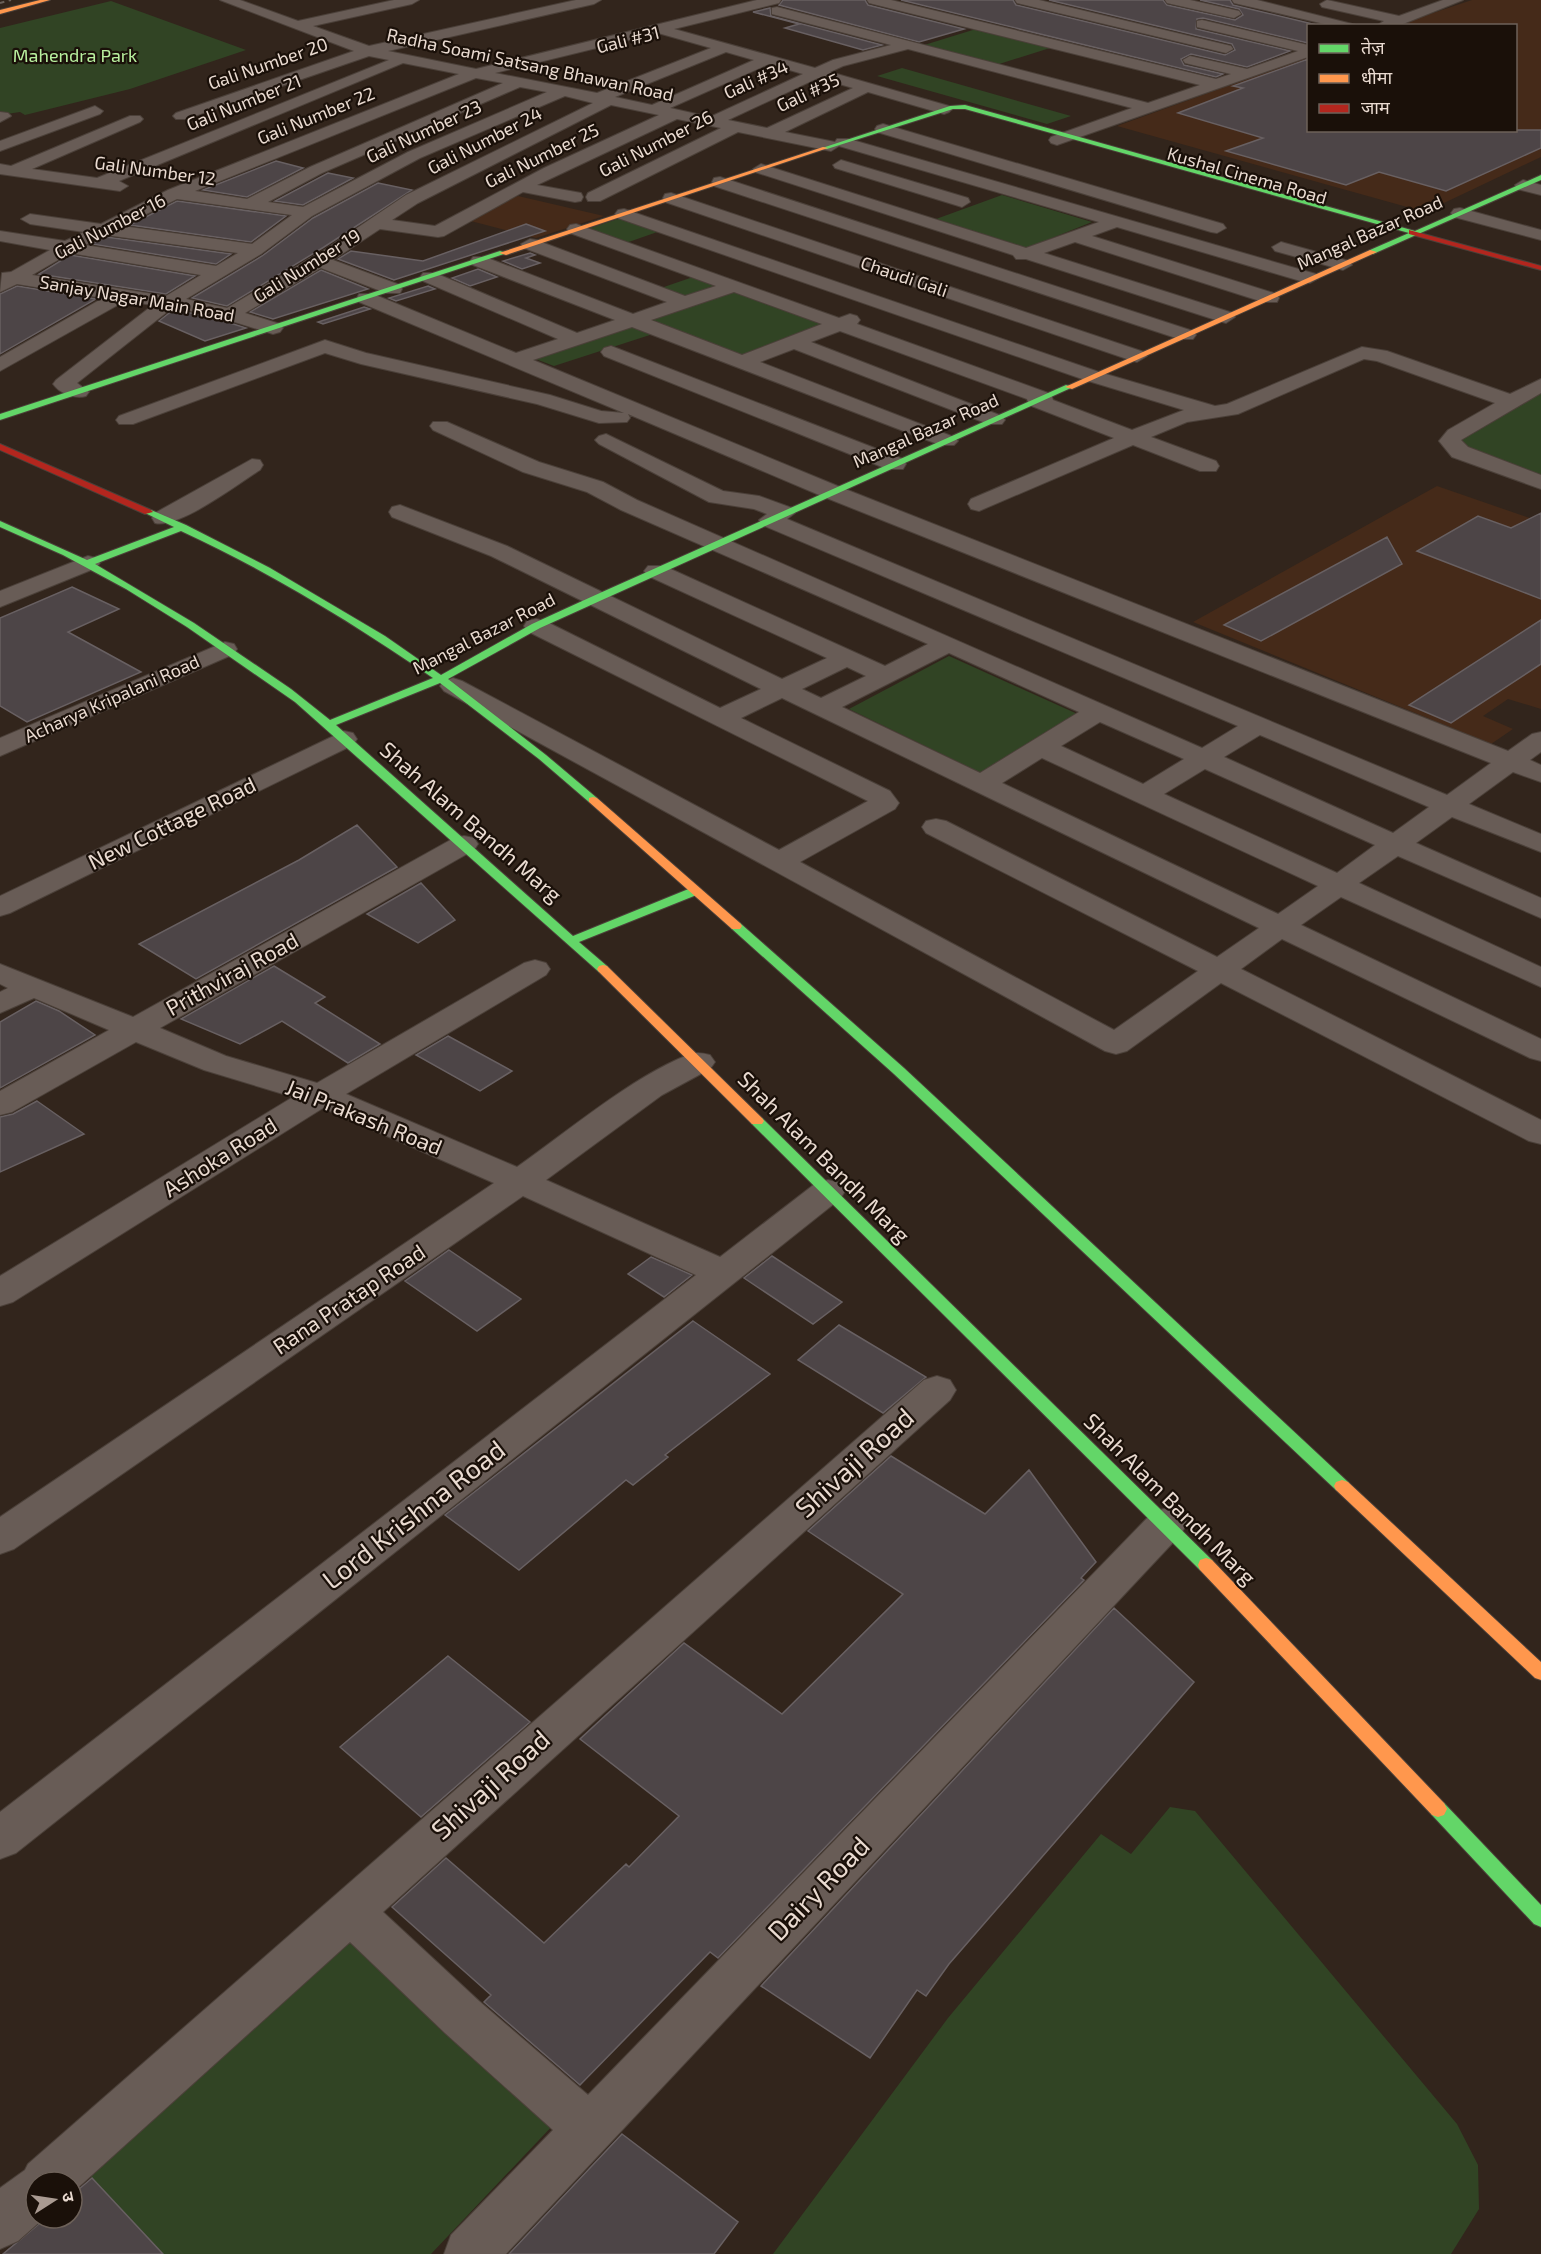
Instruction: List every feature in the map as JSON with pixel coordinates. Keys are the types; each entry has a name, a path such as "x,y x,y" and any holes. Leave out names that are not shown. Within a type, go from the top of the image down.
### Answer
{"street":[{"path":"0,12 47,0"},
{"name":"Radha Soami Satsang Bhawan Road","path":"227,0 368,51 521,84 561,84 603,100 790,139 837,144 1310,278"},
{"path":"299,25 412,0"},
{"name":"Gali Number 20","path":"181,116 270,83 368,51 594,0"},
{"path":"874,0 1216,84"},
{"path":"1022,0 1281,62"},
{"path":"1172,0 1252,18"},
{"path":"1196,5 1215,0"},
{"path":"1239,0 1344,24"},
{"path":"1271,7 1295,0"},
{"path":"1308,0 1399,20"},
{"path":"1374,0 1425,11"},
{"path":"1388,24 1455,0"},
{"path":"696,3 779,24 781,28"},
{"path":"507,4 567,23"},
{"path":"753,17 776,5 803,4"},
{"path":"776,5 908,45 1149,108"},
{"name":"Gali Number 22","path":"174,194 472,74 729,12 776,5"},
{"path":"263,12 289,6"},
{"path":"999,69 1152,19"},
{"path":"1185,21 1307,50"},
{"path":"842,48 875,55 978,26"},
{"path":"588,29 622,39"},
{"path":"658,29 842,81 868,77 896,62"},
{"path":"336,38 359,32"},
{"name":"Gali #31","path":"675,49 702,42"},
{"name":"Gali Number 24","path":"379,220 412,199 603,100 724,48"},
{"path":"1063,138 1281,62 1307,50"},
{"name":"Gali #34","path":"711,122 865,54"},
{"path":"420,62 453,55"},
{"path":"1174,56 1247,74"},
{"name":"Gali Number 21","path":"99,183 403,59"},
{"path":"653,110 766,60"},
{"path":"1033,77 1062,69"},
{"path":"868,77 951,108"},
{"name":"Gali #35","path":"767,134 868,77"},
{"path":"252,203 316,170 521,84"},
{"name":"Gali Number 23","path":"78,392 63,384 169,302 255,250 306,212 414,155 561,84"},
{"path":"1162,89 1185,95"},
{"path":"0,417 951,108"},
{"name":"Kushal Cinema Road","path":"951,108 1410,236 1541,276"},
{"path":"0,146 94,111"},
{"path":"1088,114 1112,121"},
{"name":"Gali Number 25","path":"379,220 438,232 521,186 673,115"},
{"path":"4,172 135,119"},
{"name":"Gali Number 26","path":"594,197 735,127"},
{"path":"883,129 1228,231"},
{"path":"700,189 714,177 790,139"},
{"path":"806,154 962,202"},
{"path":"761,169 1226,317"},
{"name":"Gali Number 12","path":"4,172 252,203 306,212"},
{"name":"Mangal Bazar Road","path":"336,732 441,679 536,626 594,599 1541,177"},
{"path":"720,182 1186,335"},
{"path":"1523,185 1541,190"},
{"path":"521,186 575,197"},
{"path":"917,218 1001,189"},
{"name":"Gali Number 16","path":"5,280 174,194"},
{"name":"Chaudi Gali","path":"671,198 1137,356"},
{"path":"1492,199 1521,207"},
{"path":"139,211 173,215"},
{"path":"1460,213 1541,235"},
{"path":"624,214 1092,376 1218,412"},
{"path":"30,219 255,250"},
{"name":"Gali Number 19","path":"232,313 320,261 379,220"},
{"path":"743,362 1026,253 1113,223"},
{"path":"264,226 286,229"},
{"path":"576,229 840,324 1208,466"},
{"path":"0,236 219,272"},
{"path":"1074,236 1270,298"},
{"name":"Kushal Cinema Road","path":"1410,236 1541,268"},
{"path":"1262,241 1342,265"},
{"path":"530,244 686,303"},
{"path":"320,261 393,289"},
{"path":"480,261 947,441"},
{"path":"429,277 577,340"},
{"name":"Sanjay Nagar Main Road","path":"5,280 123,294 232,313 273,328"},
{"path":"515,360 734,286"},
{"path":"0,364 123,294"},
{"path":"366,298 832,492 1541,774"},
{"path":"547,373 668,333"},
{"path":"246,337 295,358"},
{"path":"793,342 995,420"},
{"path":"126,420 325,346 362,358 543,399 599,417 648,416"},
{"path":"611,351 895,464"},
{"path":"979,504 1183,416 1231,410 1362,353 1380,355 1512,402"},
{"path":"1541,385 1455,434 1449,441 1460,452 1541,482"},
{"path":"676,427 740,402"},
{"path":"440,426 531,467 595,487 630,505 948,644 1541,909"},
{"path":"606,440 710,494 759,503 777,516 1259,725 1541,844"},
{"path":"0,447 183,527 316,597 441,679 1116,1044 1541,740"},
{"path":"163,518 212,491 252,465"},
{"path":"400,512 466,534 504,551 594,599 1541,1051"},
{"name":"Shah Alam Bandh Marg","path":"0,524 35,536 145,594 225,649 336,732 573,940 1167,1523 1541,1918"},
{"path":"0,600 87,563 183,527"},
{"path":"656,571 885,675"},
{"path":"536,626 880,797 885,803 780,861"},
{"path":"823,707 948,644"},
{"name":"Acharya Kripalani Road","path":"0,748 225,649"},
{"path":"719,718 847,658"},
{"path":"441,679 582,791 899,1071 1541,1673"},
{"path":"983,783 1099,711"},
{"path":"1143,795 1259,725"},
{"name":"New Cottage Road","path":"0,908 336,732"},
{"path":"1041,747 1541,978"},
{"path":"582,791 634,783"},
{"path":"936,827 1541,1133"},
{"name":"Prithviraj Road","path":"0,1105 464,844"},
{"path":"573,940 695,891"},
{"name":"Ashoka Road","path":"0,1293 320,1095 535,969"},
{"name":"Jai Prakash Road","path":"0,973 215,1062 320,1095 723,1272"},
{"path":"0,1004 33,987"},
{"name":"Rana Pratap Road","path":"0,1538 520,1182 651,1088 699,1062"},
{"name":"Lord Krishna Road","path":"0,1839 828,1191"},
{"name":"Shivaji Road","path":"59,2170 937,1390"},
{"name":"Dairy Road","path":"470,2254 1167,1523"},
{"path":"349,1911 462,2018 589,2129"},
{"path":"0,2223 24,2202"}],"shaded area":[{"path":"1472,0 1541,0 1541,157 1425,212 1117,126 1307,57 1307,132 1517,132 1517,24 1400,24"},
{"path":"518,196 604,216 536,238 463,219"},
{"path":"1437,486 1541,522 1541,709 1508,699 1483,716 1513,729 1491,744 1193,622"}],"green space":[{"name":"Mahendra Park","path":"111,1 246,50 130,89 25,115 20,112 0,115 0,28"},
{"path":"976,29 1050,48 996,65 921,46"},
{"path":"902,68 1071,116 1047,124 877,76"},
{"path":"1002,195 1092,222 1027,248 936,219"},
{"path":"624,217 663,230 623,244 584,230"},
{"path":"693,277 719,287 687,298 661,288"},
{"path":"730,291 822,324 742,355 651,320"},
{"path":"633,324 656,333 554,366 533,358"},
{"path":"1541,383 1541,475 1450,441"},
{"path":"949,656 1082,716 983,774 849,709"},
{"path":"1170,1807 1195,1811 1457,2124 1478,2165 1479,2209 1451,2254 773,2254 948,2018 1101,1834 1131,1854"},
{"path":"350,1937 556,2122 431,2254 163,2254 89,2175"}],"building":[{"path":"783,0 865,0 868,5 964,29 919,42 779,5"},
{"path":"901,0 1013,0 1016,5 1225,55 1235,50 1232,44 1049,0 1163,0 1167,5 1235,20 1243,15 1239,9 1200,0 1230,0 1233,5 1313,24 1307,24 1307,43 1203,18 1197,19 1196,29 1290,51 1247,67 1191,54 1181,59 1184,65 1223,74 1216,77"},
{"path":"770,8 771,16 882,45 863,50 785,28 799,24 753,12"},
{"path":"1307,59 1307,132 1541,130 1541,148 1446,191 1379,172 1346,185 1226,151 1263,138 1178,113 1243,88 1233,86"},
{"path":"276,161 303,168 247,197 203,190"},
{"path":"328,173 353,178 303,205 275,201"},
{"path":"378,183 412,190 227,306 192,298 262,256 313,218"},
{"path":"177,201 286,216 251,242 130,225"},
{"path":"526,224 545,231 394,280 338,259 351,251 423,261"},
{"path":"106,237 231,254 216,264 92,244"},
{"path":"530,253 535,255 526,258 540,263 522,269 503,261"},
{"path":"70,255 195,276 166,294 39,274"},
{"path":"478,269 497,277 470,286 452,278"},
{"path":"321,270 368,289 273,319 250,312"},
{"path":"17,286 96,299 0,354 0,294"},
{"path":"428,286 435,289 396,301 389,298"},
{"path":"364,307 370,309 323,324 318,322"},
{"path":"173,310 208,316 246,328 205,341 159,321"},
{"path":"1541,513 1541,599 1417,551 1478,516 1511,528"},
{"path":"1387,537 1402,564 1261,641 1224,625"},
{"path":"72,587 119,609 68,632 141,672 27,722 0,706 0,618"},
{"path":"1541,620 1541,664 1451,723 1409,705"},
{"path":"357,825 397,867 196,979 139,944 299,860"},
{"path":"421,883 455,920 418,943 367,914"},
{"path":"274,966 325,997 315,1003 380,1044 348,1063 282,1021 240,1044 181,1019"},
{"path":"36,1001 59,1011 95,1035 0,1088 0,1022"},
{"path":"448,1036 512,1071 480,1091 416,1055"},
{"path":"37,1101 84,1134 0,1172 0,1117 13,1114"},
{"path":"449,1250 521,1299 477,1331 405,1281"},
{"path":"772,1256 842,1302 813,1324 744,1278"},
{"path":"651,1257 692,1275 664,1297 628,1274"},
{"path":"693,1321 770,1374 665,1455 668,1457 633,1485 626,1480 519,1570 445,1515"},
{"path":"839,1325 926,1377 883,1413 798,1360"},
{"path":"891,1456 985,1514 1029,1470 1096,1562 1081,1578 1084,1580 718,1958 710,1952 580,2085 484,2002 491,1995 392,1907 446,1858 544,1943 626,1864 629,1867 679,1816 580,1739 684,1643 782,1714 903,1594 808,1531"},
{"path":"1114,1608 1194,1682 949,1964 926,1996 917,1990 870,2058 761,1986"},
{"path":"448,1656 530,1722 421,1817 340,1747"},
{"path":"622,2134 738,2222 714,2254 509,2254"},
{"path":"92,2178 163,2254 3,2254 32,2230 84,2230 84,2185"}],"railway":[{"path":"0,3 11,0"}],"traffic: fast":[{"path":"825,148 952,107 965,107 1412,232"},
{"path":"1373,252 1541,177"},
{"path":"0,417 503,253"},
{"path":"329,724 441,679 536,626 594,599 1069,387"},
{"path":"148,512 267,570 381,638 490,715 593,800"},
{"path":"0,524 66,553 130,587 220,645 299,700 603,969"},
{"path":"88,563 183,527"},
{"path":"573,940 695,891"},
{"path":"736,926 899,1071 1342,1486"},
{"path":"757,1121 1206,1565"},
{"path":"1438,1809 1541,1918"}],"traffic: slow":[{"path":"0,12 47,0"},
{"path":"503,253 825,148"},
{"path":"1069,387 1373,252"},
{"path":"593,800 736,926"},
{"path":"603,969 757,1121"},
{"path":"1342,1486 1541,1673"},
{"path":"1206,1565 1438,1809"}],"traffic: jam":[{"path":"1412,232 1541,268"},
{"path":"0,447 148,512"}]}
